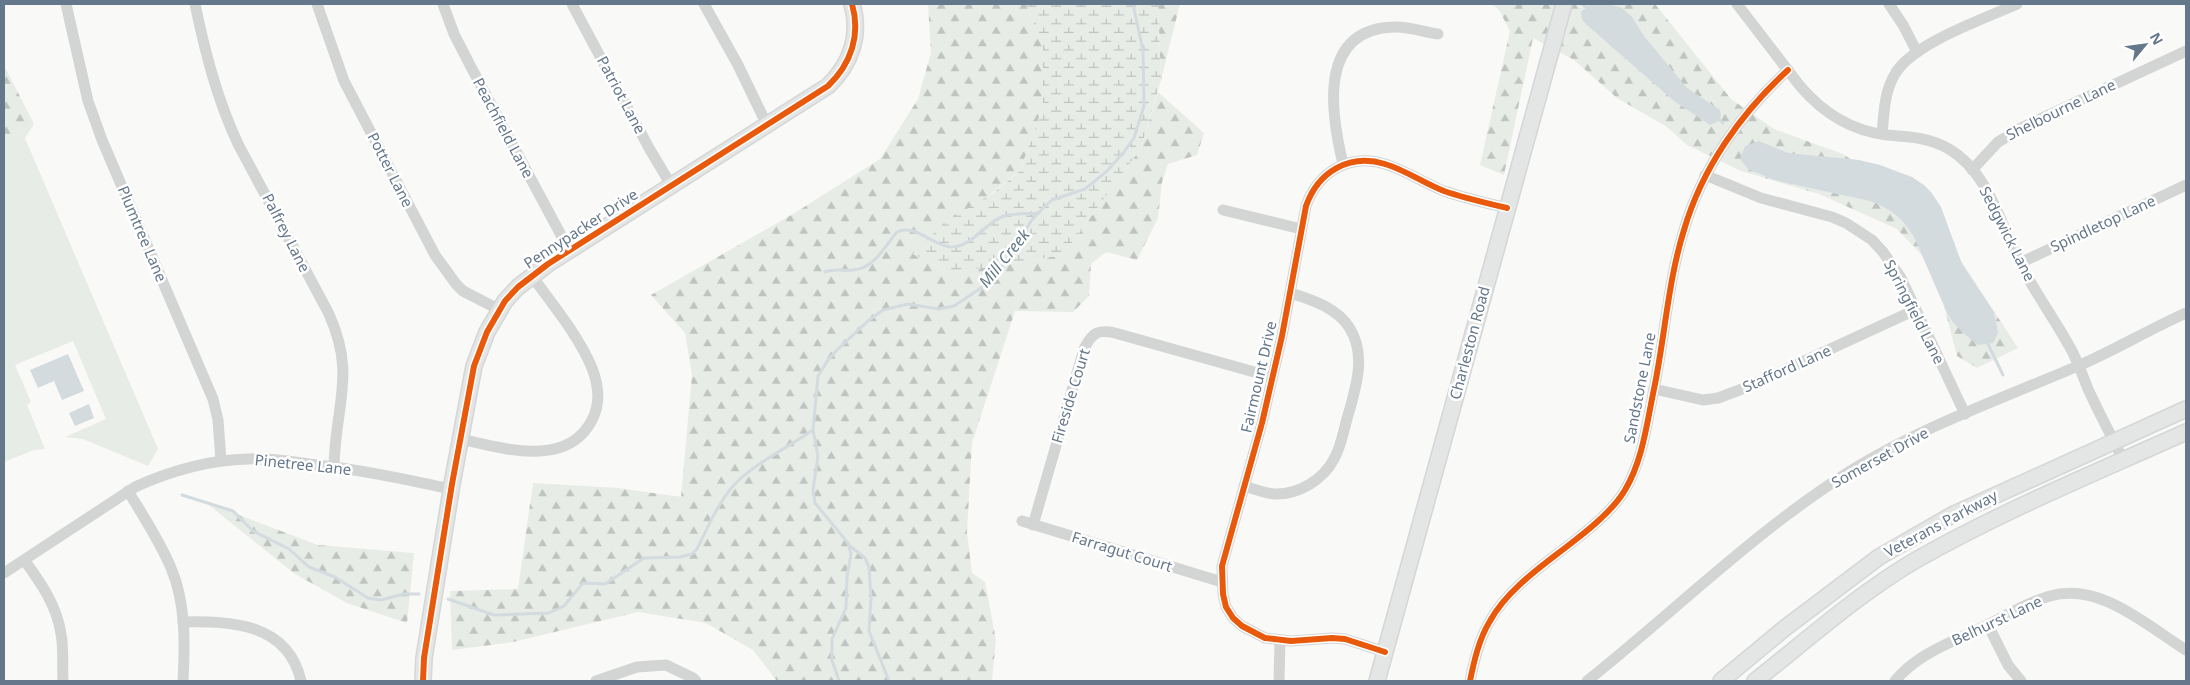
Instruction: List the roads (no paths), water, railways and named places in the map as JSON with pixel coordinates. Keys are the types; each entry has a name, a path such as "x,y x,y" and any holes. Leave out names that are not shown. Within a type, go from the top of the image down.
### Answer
{"street":[{"name":"Plumtree Lane","path":"66,4 88,101 99,132 210,393 218,420 221,461"},
{"name":"Palfrey Lane","path":"196,4 214,83 226,116 238,144 328,312 340,340 344,383 336,431 334,467"},
{"name":"Potter Lane","path":"317,4 344,81 435,255 452,280 463,291 500,310"},
{"name":"Peachfield Lane","path":"443,4 454,34 569,250"},
{"name":"Patriot Lane","path":"572,4 654,158 671,185"},
{"path":"704,4 750,89 766,125"},
{"name":"Pennypacker Drive","path":"423,681 424,658 451,488 474,366 487,332 500,310 518,286 569,250 815,96 840,74 849,60 854,43 855,26 852,4"},
{"name":"Charleston Road","path":"1377,681 1564,4"},
{"name":"Sedgwick Lane","path":"1738,4 1811,99 1824,110 1854,127 1882,134 1921,138 1935,142 1950,149 1972,170 1991,199 2020,263 2079,365 2124,460"},
{"path":"1889,4 1903,25 1916,52"},
{"path":"1882,134 1889,86 1902,63 1916,52 1946,35 2017,4"},
{"path":"1438,34 1406,27 1380,28 1356,39 1347,48 1335,71 1332,94 1337,141 1343,164 1359,161 1384,164 1450,193 1507,208"},
{"name":"Shelbourne Lane","path":"1972,170 1998,142 2023,127 2186,51"},
{"name":"Sandstone Lane","path":"1470,681 1483,634 1499,607 1536,572 1591,528 1616,503 1625,490 1640,451 1654,389 1680,244 1691,208 1705,175 1721,150 1754,105 1788,70"},
{"name":"Fairmount Drive","path":"1343,164 1326,174 1311,193 1301,229 1291,293 1272,377 1222,566 1222,582 1226,607 1233,618 1253,633 1280,641 1345,639 1386,652"},
{"name":"Springfield Lane","path":"1705,175 1761,198 1832,218 1860,231 1883,252 1893,264 1965,414"},
{"name":"Spindletop Lane","path":"2020,263 2186,185"},
{"path":"1223,210 1301,229"},
{"path":"460,439 528,451 554,450 578,439 587,429 593,418 598,406 599,393 592,367 578,342 532,276"},
{"path":"1244,486 1265,492 1284,493 1307,486 1318,479 1328,470 1335,458 1355,388 1358,374 1358,348 1348,325 1330,308 1291,293"},
{"name":"Stafford Lane","path":"1654,389 1703,400 1718,398 1750,386 1915,310"},
{"name":"Somerset Drive","path":"1587,681 1759,538 1807,501 1868,461 1965,414 2079,365 2186,313"},
{"name":"Fireside Court","path":"1033,525 1084,349 1091,336 1096,332 1101,330 1115,333 1272,377"},
{"name":"Veterans Parkway","path":"1721,681 1786,628 1879,557 1952,515 2186,409"},
{"name":"Veterans Parkway","path":"1755,681 1845,609 1915,561 1999,517 2186,432"},
{"name":"Pinetree Lane","path":"4,573 128,491 157,477 221,461 263,459 334,467 451,488"},
{"path":"128,491 171,568 180,594 183,622 183,681"},
{"name":"Farragut Court","path":"1022,521 1222,582"},
{"path":"25,560 47,593 58,622 61,634 63,681"},
{"name":"Belhurst Lane","path":"1895,681 1904,669 1916,661 2014,610 2050,596 2069,593 2086,594 2104,600 2186,650"},
{"path":"183,622 231,623 256,630 286,649 294,660 301,681"},
{"path":"1988,625 2008,665 2022,681"},
{"path":"1279,681 1280,641"},
{"path":"596,681 637,667 666,665 694,678 696,681"}],"waterway":[{"name":"Mill Creek","path":"839,681 832,660 832,639 846,608 847,577 851,554 848,543 815,503 813,490 818,456 813,430 818,376 837,350 869,320 883,310 908,304 939,309 954,306 981,288 994,276 1012,252 1031,221 1043,208 1052,200 1085,189 1107,171 1124,152 1134,138 1144,106 1143,51 1133,4"},
{"path":"1580,4 1589,8"},
{"path":"1716,117 1723,123"},
{"path":"825,272 853,270 867,266 878,256 897,232 904,230 911,230 944,246 959,246 1004,216 1039,213"},
{"path":"1987,342 2003,375"},
{"path":"448,599 494,615 549,613 564,606 583,583 605,584 644,558 680,557 692,554 697,549 718,507 734,485 761,463 813,430"},
{"path":"182,495 233,511 253,531 289,549 309,567 335,577 368,598 381,600 403,594 419,594"},
{"path":"850,546 865,558 869,567 871,598 869,631 889,681"}]}
